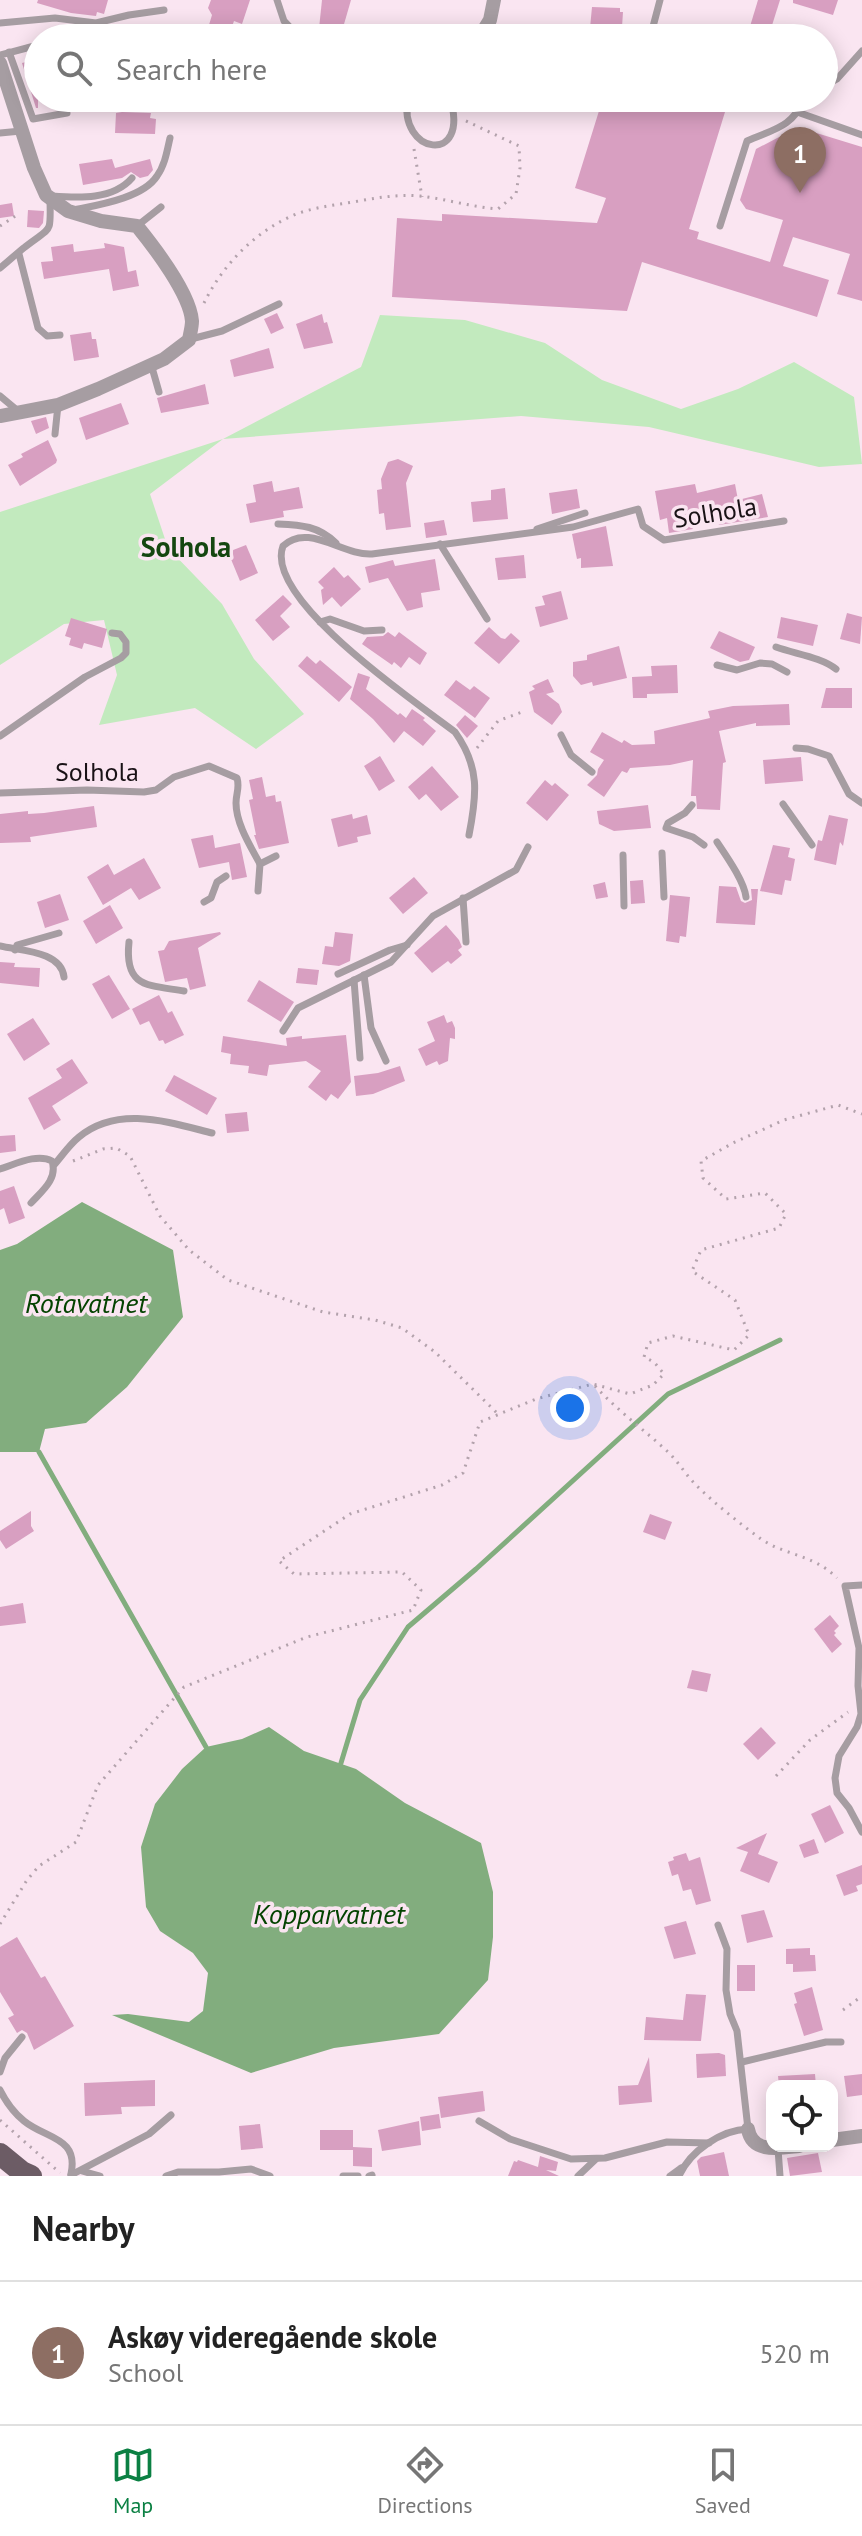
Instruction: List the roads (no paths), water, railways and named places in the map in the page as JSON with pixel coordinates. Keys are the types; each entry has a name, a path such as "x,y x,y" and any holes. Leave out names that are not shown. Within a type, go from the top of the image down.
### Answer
{"main road":[{"path":"0,2154 31,2176"}],"street":[{"path":"488,24 494,0"},
{"path":"0,416 58,405 164,359 189,340 192,321 168,267 137,226 101,221 68,211 48,198 34,168 3,57"},
{"path":"748,2129 749,2138 766,2146"},
{"path":"838,2139 862,2136"}],"lane":[{"path":"277,0 287,24"},
{"path":"654,24 660,0"},
{"path":"0,23 55,18 96,23 164,10"},
{"path":"24,50 3,57 24,100"},
{"path":"838,78 862,51"},
{"path":"30,112 33,119 67,113"},
{"path":"409,112 409,121 420,141 433,145 449,139 455,112"},
{"path":"720,226 747,141 800,113 862,135"},
{"path":"0,133 23,130"},
{"path":"68,211 108,203 143,189 154,181 162,167 170,138"},
{"path":"0,268 45,234 52,217 48,198 95,197 122,188 132,178"},
{"path":"137,226 161,207"},
{"path":"19,254 38,328 47,336 60,335"},
{"path":"189,340 222,331 279,304"},
{"path":"151,364 159,392"},
{"path":"0,396 18,411"},
{"path":"55,434 58,405"},
{"name":"Solhola","path":"469,835 476,793 470,756 455,732 359,659 320,622 288,585 280,561 281,552 288,541 312,538 363,555 573,527 638,509 643,526 664,540 784,521"},
{"name":"Solhola","path":"528,534 585,513"},
{"name":"Solhola","path":"278,524 307,525 344,549"},
{"path":"440,544 487,619"},
{"path":"320,622 330,619 364,631 382,630"},
{"path":"0,736 85,677 121,658 126,653 126,642 120,634 112,633"},
{"path":"776,647 826,661 836,669"},
{"path":"717,665 737,670 760,663 772,664 787,672"},
{"path":"561,735 571,755 592,772"},
{"path":"796,748 829,756 849,794 862,803"},
{"name":"Solhola","path":"0,793 144,792 156,790 174,777 209,766 237,778 240,789 236,803 243,831 260,864"},
{"path":"692,805 668,823 666,828 693,837 704,845"},
{"path":"785,807 812,845"},
{"path":"717,842 736,875 745,884 746,897"},
{"path":"283,1031 298,1008 391,962 433,916 516,870 528,847"},
{"path":"662,853 664,897"},
{"path":"623,855 624,906"},
{"path":"258,891 260,864 276,856"},
{"path":"204,902 211,898 217,882 226,876"},
{"path":"463,898 466,942"},
{"path":"15,950 17,945 59,933"},
{"path":"129,942 127,961 130,973 136,979 144,984 184,991"},
{"path":"338,974 409,944"},
{"path":"0,946 57,960 64,977"},
{"path":"364,975 371,1028 386,1061"},
{"path":"354,980 360,1058"},
{"path":"31,1203 46,1187 54,1165 82,1134 108,1122 128,1117 156,1119 212,1133"},
{"path":"0,1169 44,1158 54,1165"},
{"path":"862,1585 845,1586 859,1648 861,1721 839,1756 835,1778 837,1793 862,1832"},
{"path":"670,2176 709,2143 736,2130 748,2129 742,2062 726,1990 727,1949 718,1925"},
{"path":"0,2072 2,2056 22,2037"},
{"path":"742,2062 826,2042 841,2042"},
{"path":"0,2090 20,2118 62,2142 69,2150 73,2163 71,2174"},
{"path":"71,2174 149,2134 171,2115"},
{"path":"479,2121 510,2139 557,2156 596,2159 667,2142 709,2143"},
{"path":"778,2152 780,2176"},
{"path":"578,2176 596,2159"},
{"path":"679,2176 683,2166"},
{"path":"166,2176 178,2172 251,2169 270,2176"},
{"path":"225,2171 237,2176"},
{"path":"71,2174 100,2176"},
{"path":"343,2176 358,2176"}],"water":[{"name":"Rotavatnet","path":"82,1202 173,1250 183,1317 127,1387 86,1423 45,1429 39,1452 0,1452 0,1250 17,1244"},
{"name":"Kopparvatnet","path":"269,1727 304,1751 356,1769 405,1803 481,1843 493,1892 493,1937 488,1980 439,2034 334,2048 251,2073 112,2015 128,2014 189,2022 203,2011 208,1973 193,1953 160,1931 146,1907 141,1847 155,1804 182,1769 206,1747 242,1739"}],"waterway":[{"path":"341,1763 360,1700 408,1627 668,1394 780,1340"},
{"path":"39,1452 206,1747"}],"place":[{"name":"Askøy videregående skole","path":"800,193"}],"district":[{"name":"Solhola","path":"186,546"}]}
